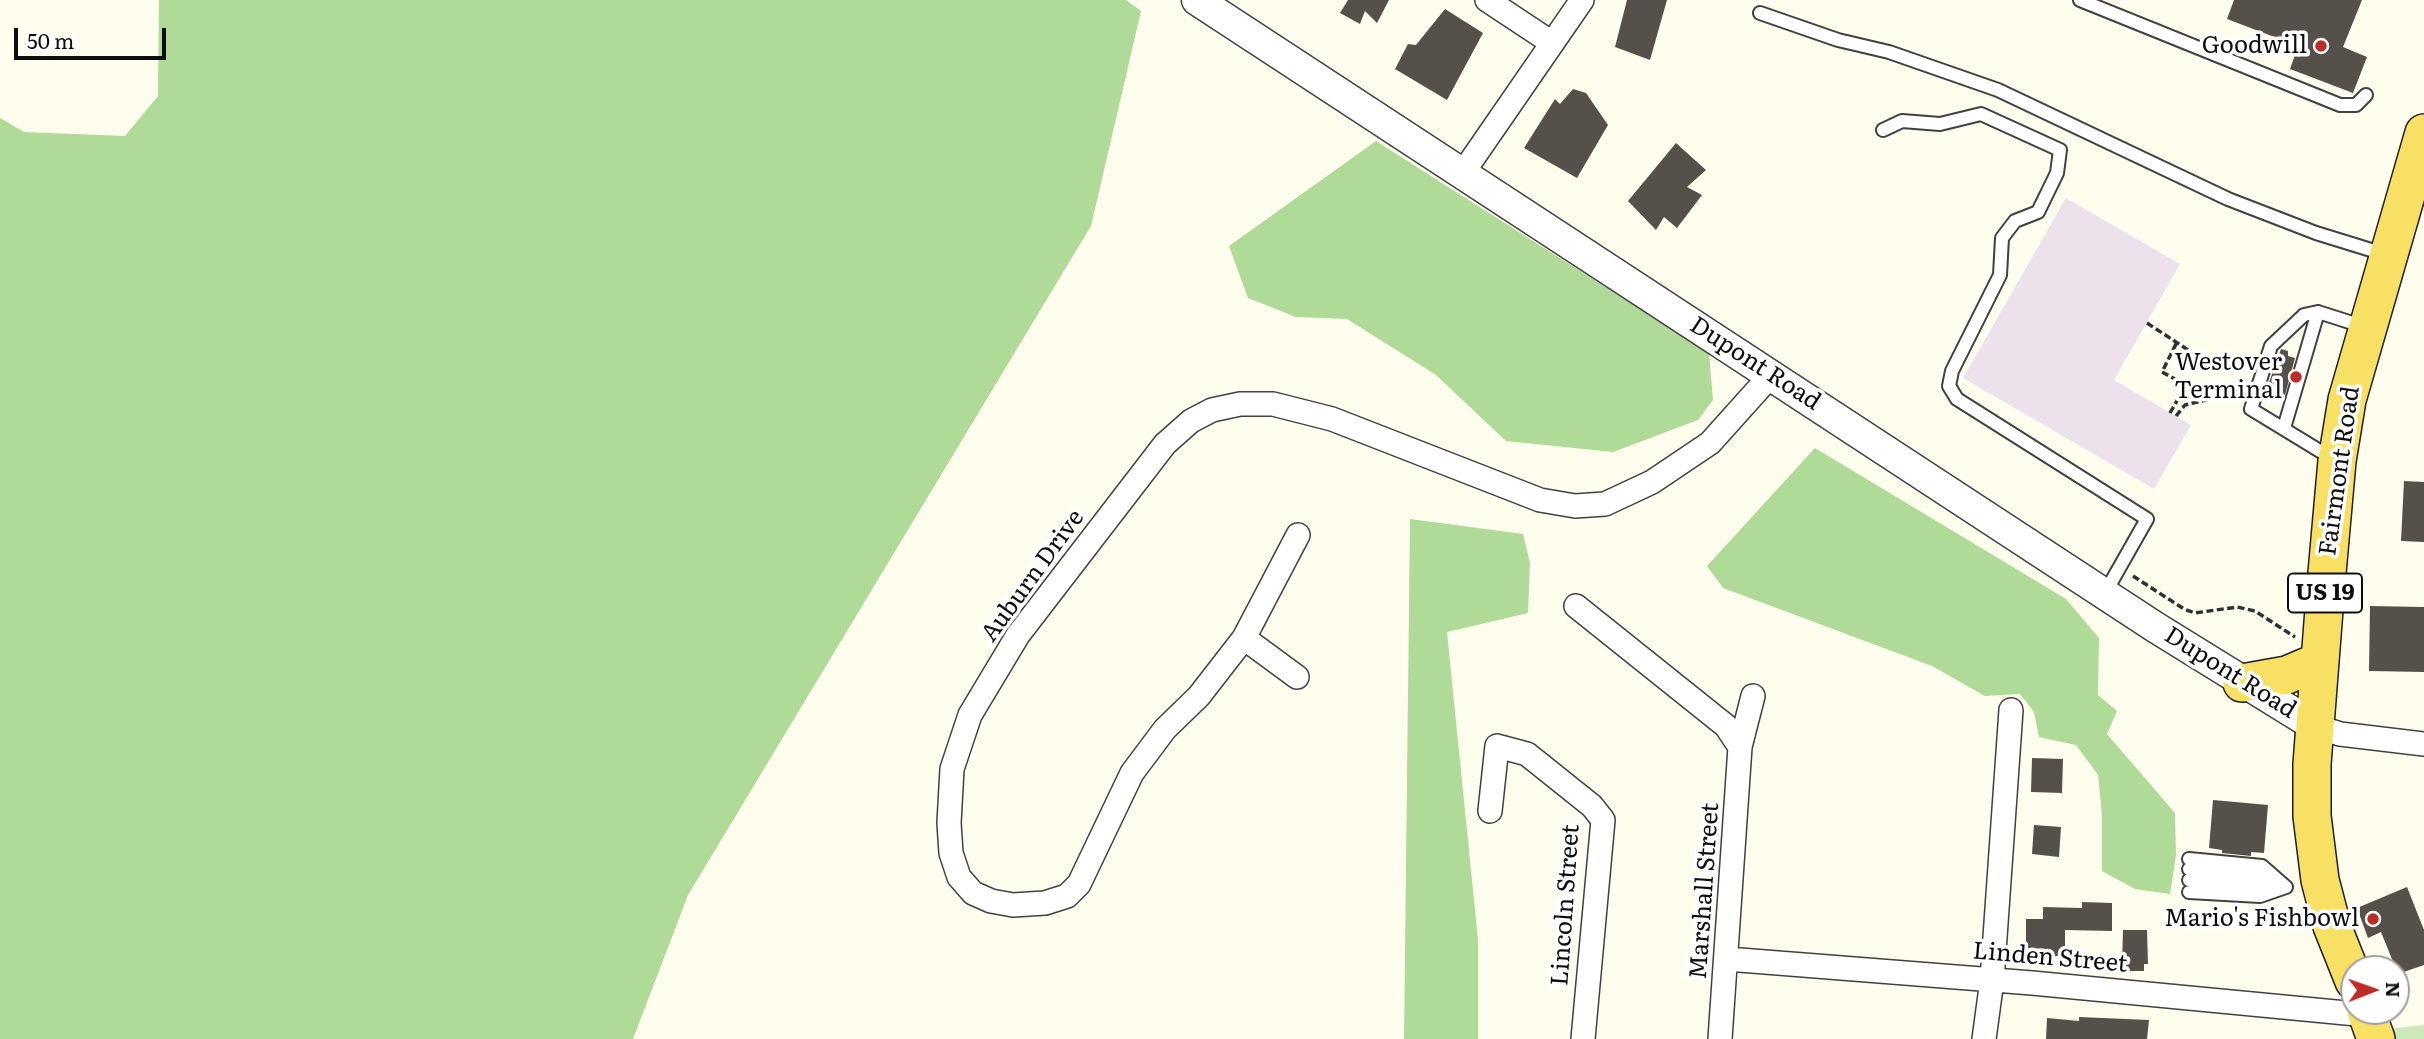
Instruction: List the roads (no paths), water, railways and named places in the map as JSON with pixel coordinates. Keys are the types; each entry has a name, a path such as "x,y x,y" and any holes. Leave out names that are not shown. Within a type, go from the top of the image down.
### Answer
{"main road":[{"name":"Fairmont Road","path":"2344,955 2332,926 2315,846 2312,816 2315,726 2311,649 2347,400 2424,133"},
{"path":"2242,683 2287,675 2311,649"}],"street":[{"name":"Dupont Road","path":"1197,0 2242,683 2315,726"},
{"path":"1487,0 1552,43"},
{"path":"1462,174 1582,0"},
{"name":"Auburn Drive","path":"1298,535 1244,638 1199,696 1165,729 1132,773 1079,884 1067,896 1045,903 1013,905 991,901 973,893 959,877 949,823 952,769 970,715 1018,635 1165,444 1191,421 1212,410 1240,404 1273,404 1332,419 1541,500 1575,506 1605,504 1652,482 1710,443 1771,374"},
{"path":"1576,606 1726,726 1740,747"},
{"path":"1244,638 1297,677"},
{"name":"Marshall Street","path":"1720,1039 1740,747 1753,696"},
{"path":"1984,1039 1992,979 2011,710"},
{"path":"2315,726 2340,734 2424,744"},
{"name":"Lincoln Street","path":"1490,811 1497,746 1527,754 1592,806 1604,820 1583,1039"},
{"name":"Linden Street","path":"1727,959 1992,979 2340,1019"}],"lane":[{"path":"2080,0 2340,105 2356,105 2366,95"},
{"path":"1760,13 1838,40 1889,52 1998,90 2228,199 2316,233 2388,255"},
{"path":"1883,130 1902,121 1940,124 1981,114 2060,150 2057,173 2038,212 2015,221 2003,238 2000,275 1952,371 1949,386 1957,399 2147,519 2105,593"},
{"path":"2337,461 2251,409 2271,346 2304,315 2318,312 2366,328"},
{"path":"2284,428 2318,312"},
{"path":"2262,866 2286,887 2189,875 2262,866"}],"place":[{"name":"Goodwill","path":"2321,46"},
{"name":"Westover Terminal","path":"2296,377"},
{"name":"Mario's Fishbowl","path":"2373,919"}]}
